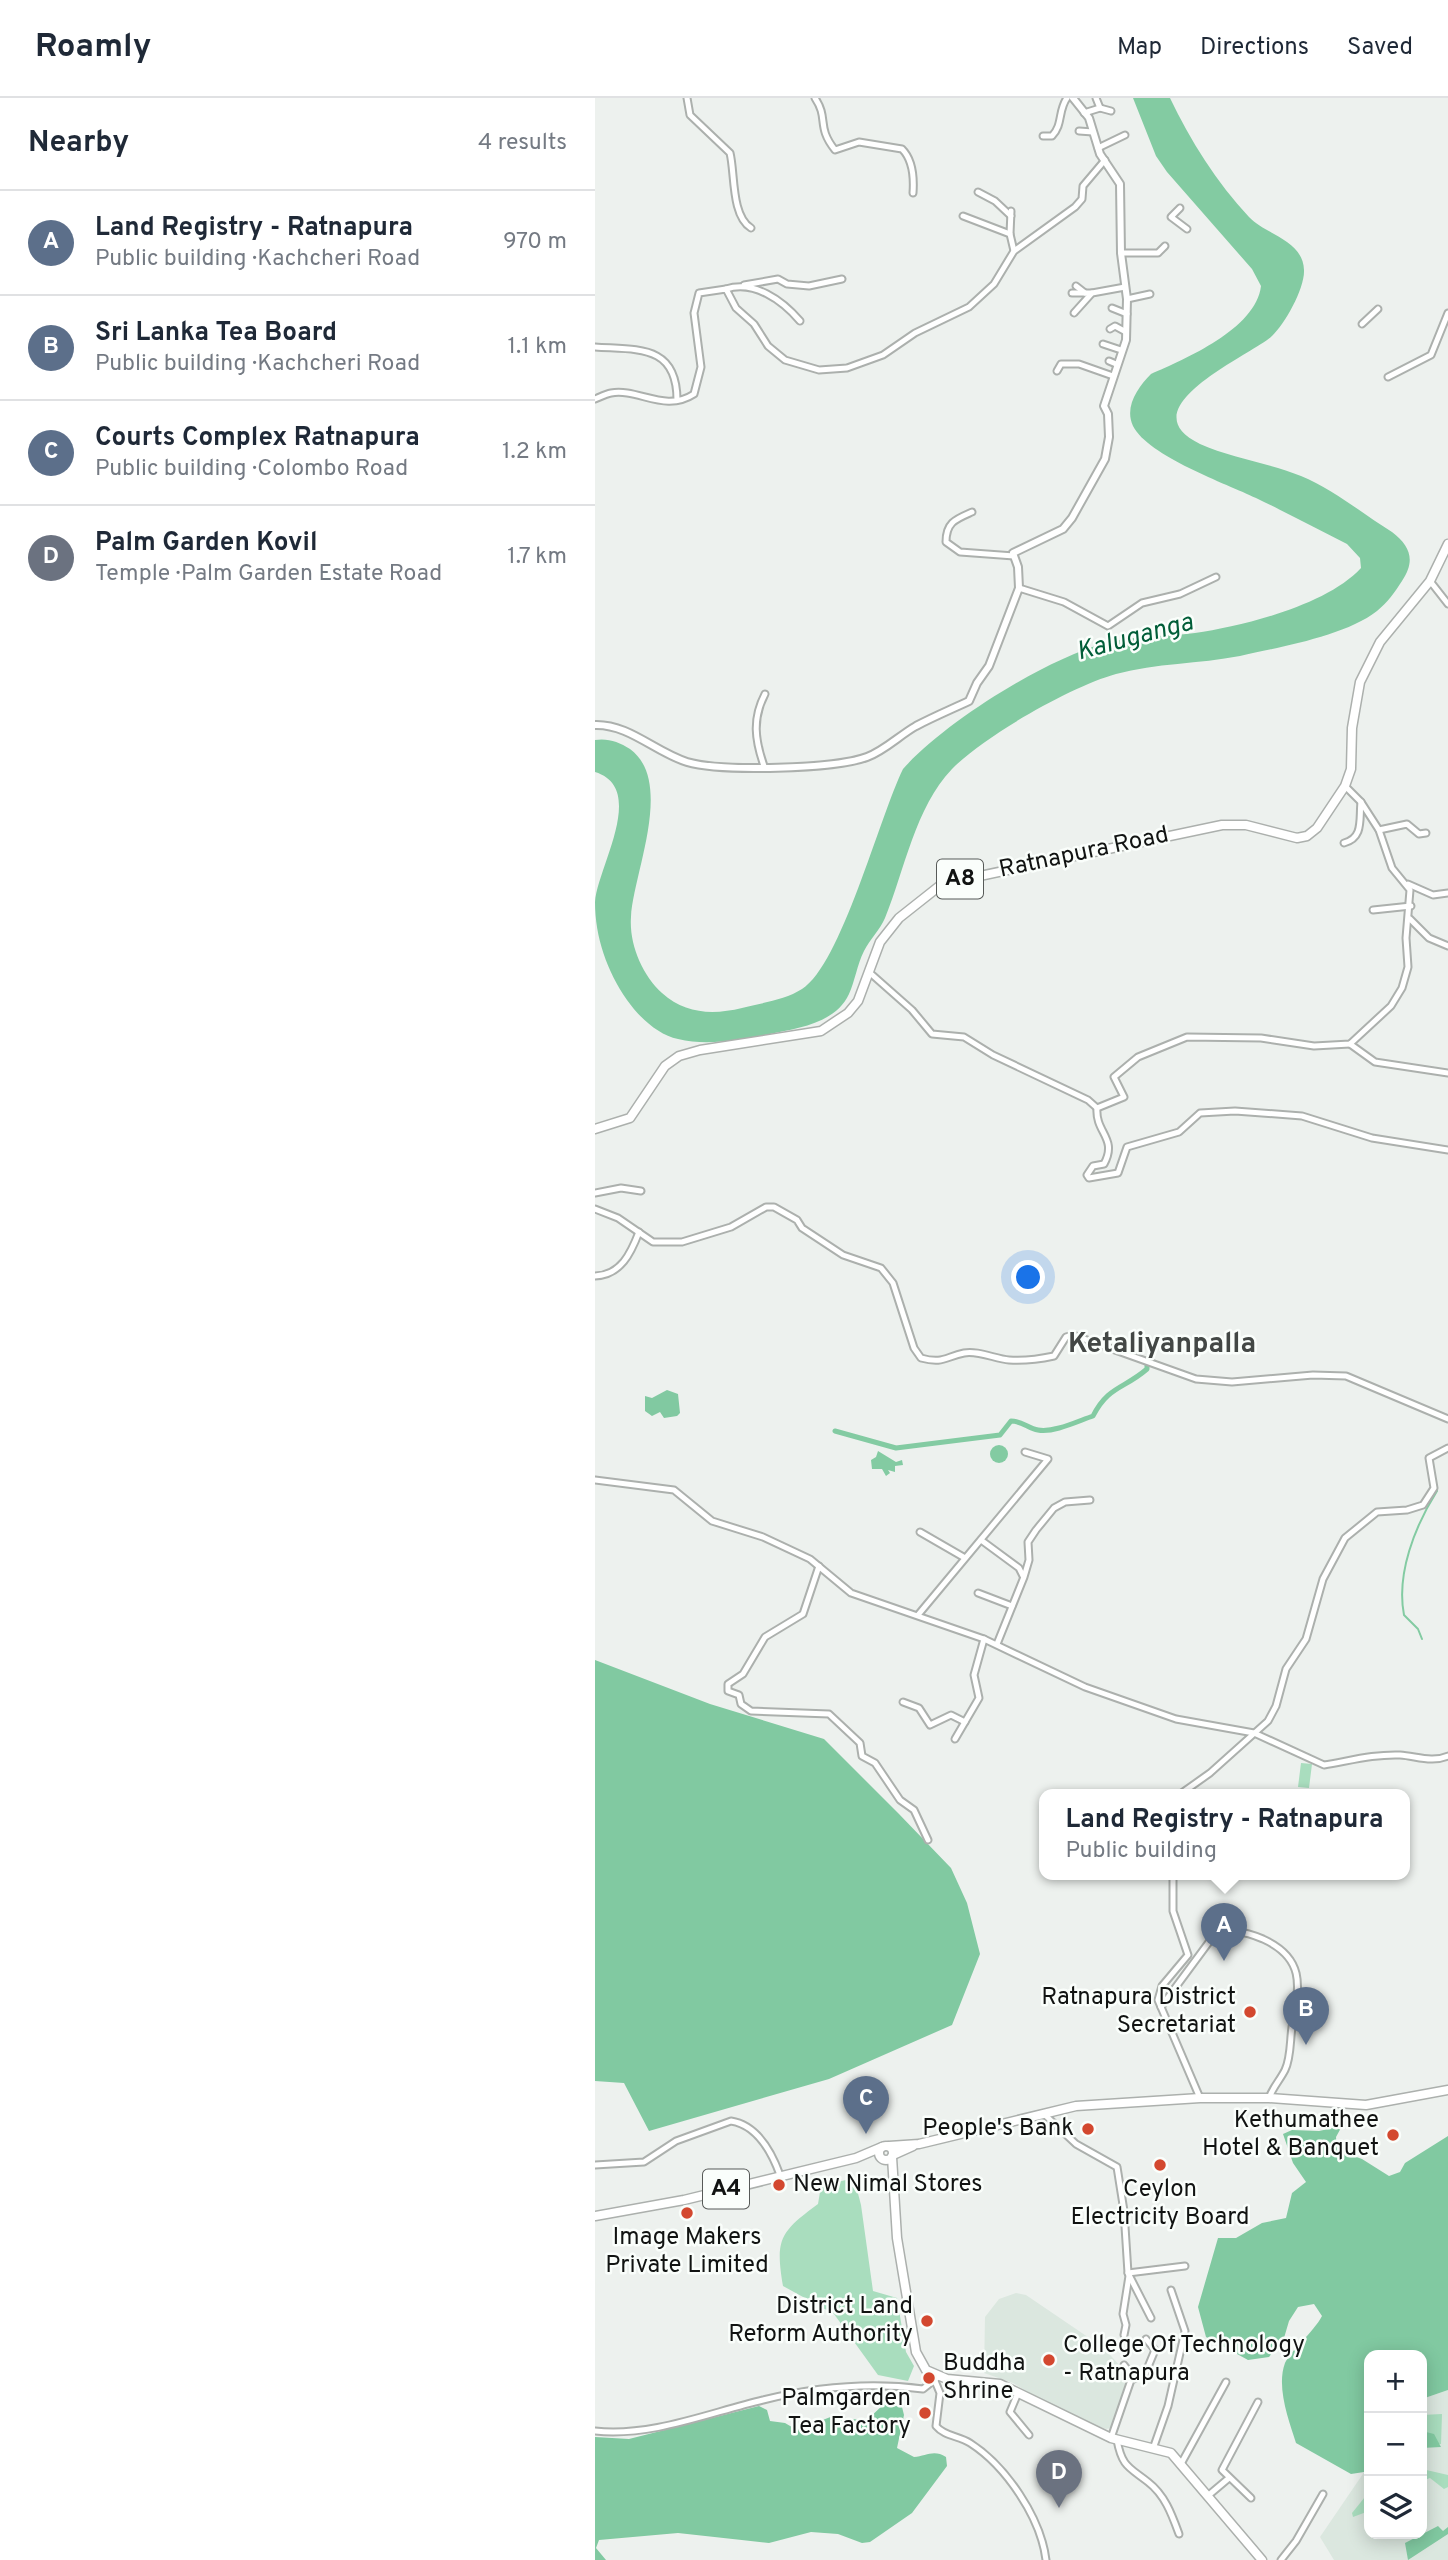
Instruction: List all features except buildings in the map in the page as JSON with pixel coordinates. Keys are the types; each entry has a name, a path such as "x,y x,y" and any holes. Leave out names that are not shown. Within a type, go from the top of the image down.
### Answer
{"main road":[{"name":"Ratnapura Road","path":"595,1129 630,1118 666,1066 679,1056 700,1050 821,1031 859,1001 880,942 899,918 942,884 1222,825 1246,825 1276,835 1307,836 1331,810 1351,769 1352,728 1360,682 1380,642 1430,581 1448,544"},
{"path":"1262,2560 1210,2494 1171,2453 1154,2446 1114,2439 1018,2393 986,2381 937,2379 926,2371 916,2352 887,2154 1044,2113 1087,2105 1200,2098 1269,2098 1366,2105 1448,2090"},
{"name":"A4","path":"595,2216 684,2200 780,2175 887,2154"}],"street":[{"path":"687,98 690,115 730,153 730,178 740,214 745,224 751,228"},
{"path":"815,98 823,111 821,129 835,150 859,142 902,149 907,153 914,181 913,193"},
{"path":"595,725 620,727 654,748 687,762 731,770 837,763 869,757 918,725 969,701 989,666 1019,588 1013,553 1063,529 1098,471 1109,437 1108,414 1104,406 1113,376 1113,363 1121,350 1126,332 1127,299 1121,253 1120,184 1098,148 1084,113 1073,98"},
{"path":"1096,98 1100,108"},
{"path":"1054,145 1052,136 1060,125 1063,105"},
{"path":"1084,113 1100,108 1111,111"},
{"path":"1079,131 1093,132"},
{"path":"1098,148 1125,135"},
{"path":"1043,136 1052,136"},
{"path":"726,289 736,308 785,360 819,370 834,371 883,355 915,333 969,307 994,284 1014,251 1075,207 1081,199 1083,186 1105,160"},
{"path":"978,192 1011,213 1010,234 1014,251"},
{"path":"1180,208 1171,217 1187,229"},
{"path":"963,216 1010,234"},
{"path":"1121,253 1158,253 1165,246"},
{"path":"595,399 612,392 647,400 677,400 694,394 701,368 694,313 699,293 778,279 787,284 809,286 842,279"},
{"path":"744,285 783,301 800,321"},
{"path":"1076,285 1089,293"},
{"path":"1072,293 1125,287"},
{"path":"1074,313 1089,293"},
{"path":"1127,299 1150,294"},
{"path":"1136,298 1141,304"},
{"path":"1112,308 1126,314"},
{"path":"1362,324 1378,309"},
{"path":"1388,377 1431,355 1448,313"},
{"path":"1110,330 1115,326 1126,332"},
{"path":"1103,344 1121,350"},
{"path":"595,347 652,351 674,374 677,400"},
{"path":"1057,371 1061,365 1079,364 1113,376"},
{"path":"972,512 954,519 948,526 944,541 960,552 1014,556"},
{"path":"1019,588 1064,602 1108,626 1142,603 1180,594 1216,577"},
{"path":"1430,581 1448,604"},
{"path":"764,766 755,720 765,694"},
{"path":"1345,786 1361,802 1379,830 1392,868 1408,884 1433,895 1448,893"},
{"path":"1344,843 1358,835 1361,802"},
{"path":"1379,830 1407,824 1419,834 1426,833"},
{"path":"1350,1044 1391,1006 1402,988 1408,967 1406,938 1411,906 1408,884"},
{"path":"1373,911 1411,906"},
{"path":"1410,919 1430,938 1448,946"},
{"path":"869,972 912,1010 932,1034 964,1037 993,1055 1088,1100 1097,1108"},
{"path":"1097,1108 1123,1097 1114,1077 1122,1069 1138,1057 1187,1037 1261,1038 1314,1046 1350,1044 1375,1062 1448,1073"},
{"path":"1097,1108 1096,1120 1110,1148 1104,1164 1087,1171 1089,1178 1118,1174 1127,1147 1179,1132 1200,1113 1235,1111 1302,1116 1372,1138 1448,1150"},
{"path":"595,1193 621,1188 641,1191"},
{"path":"595,1209 653,1241 682,1242 730,1227 766,1207 774,1207 797,1220 802,1228 843,1255 881,1268 893,1283 914,1348 921,1358 936,1362 965,1352 1010,1360 1042,1359 1054,1356 1066,1337 1073,1335 1196,1379 1232,1382 1323,1374 1346,1376 1448,1419"},
{"path":"595,1276 604,1275 627,1261 639,1232"},
{"path":"1187,1789 1210,1773 1268,1721 1276,1706 1286,1669 1306,1639 1323,1579 1345,1538 1377,1511 1407,1510 1423,1505 1434,1488 1429,1458 1448,1448"},
{"path":"918,1615 1048,1459 1025,1452"},
{"path":"595,1480 674,1490 712,1521 763,1536 819,1566 851,1593 997,1644 1085,1687 1176,1719 1254,1733 1324,1765 1344,1759 1399,1755 1439,1760 1448,1756"},
{"path":"997,1644 1030,1560 1028,1542 1054,1508 1065,1502 1090,1500"},
{"path":"920,1532 965,1558"},
{"path":"981,1541 1019,1568 1024,1577"},
{"path":"819,1566 803,1614 765,1637 743,1674 728,1685 728,1691 739,1695 741,1704 751,1711 829,1714 860,1742 862,1756 874,1763 899,1800 914,1810 928,1840"},
{"path":"978,1592 1013,1606"},
{"path":"955,1739 979,1698 974,1675 984,1639"},
{"path":"903,1702 919,1707 930,1725 938,1724 948,1716 965,1722"},
{"path":"1173,1880 1173,1911 1188,1955 1159,1992 1161,2007 1200,2098"},
{"path":"1161,2007 1212,1938 1222,1932 1249,1933 1272,1943 1286,1955 1295,1969 1300,1993 1286,2068 1269,2098"},
{"path":"1044,2113 1076,2144 1117,2167 1129,2275 1122,2314 1126,2325 1125,2335"},
{"path":"595,2165 645,2162 675,2141 731,2121 741,2122 760,2139 774,2158 780,2175"},
{"path":"1129,2275 1185,2266"},
{"path":"1129,2275 1151,2318"},
{"path":"1154,2446 1168,2406 1185,2331 1171,2290"},
{"path":"1131,2380 1145,2374 1153,2357 1154,2350 1146,2339"},
{"path":"1123,2365 1131,2374 1131,2380 1114,2439 1120,2455 1133,2474 1148,2481 1169,2507 1179,2534"},
{"path":"595,2431 634,2433 767,2399 881,2383 923,2389 937,2379 940,2393 936,2426 970,2442 1016,2487 1028,2504 1046,2560"},
{"path":"1182,2462 1226,2382"},
{"path":"1018,2393 1010,2412 1029,2435"},
{"path":"1251,2498 1221,2470 1258,2402"},
{"path":"1210,2494 1229,2478"},
{"path":"1280,2560 1296,2542 1323,2494"}],"shaded area":[{"path":"667,1390 678,1394 680,1413 677,1416 664,1418 660,1412 652,1416 645,1411 645,1396 652,1398"},
{"path":"595,1660 710,1704 824,1739 899,1814 951,1868 967,1903 980,1954 952,2025 829,2079 649,2131 624,2083 595,2081"},
{"path":"1301,1763 1312,1764 1309,1788 1298,1787"},
{"path":"1342,2126 1336,2137 1337,2150 1362,2159 1389,2176 1400,2172 1405,2163 1448,2136 1448,2390 1427,2397 1427,2350 1364,2350 1364,2472 1351,2474 1296,2443 1285,2404 1282,2383 1285,2363 1322,2316 1314,2304 1298,2307 1289,2321 1284,2338 1269,2357 1248,2360 1206,2337 1198,2307 1218,2238 1236,2238 1262,2223 1286,2218 1292,2193 1306,2182 1293,2163 1283,2134 1292,2130 1319,2131"},
{"path":"854,2178 861,2205 873,2291 897,2298 906,2352 914,2366 908,2381 878,2375 834,2314 783,2286 780,2257 783,2238 788,2230 818,2204 821,2186"},
{"name":"College Of Technology - Ratnapura","path":"1016,2293 1026,2295 1104,2348 1128,2375 1112,2428 1106,2429 1059,2411 1013,2383 984,2373 985,2317 999,2299"},
{"path":"1448,2390 1448,2560 1334,2560 1320,2537 1364,2472 1364,2539 1427,2539 1427,2397"},
{"path":"884,2404 902,2407 904,2415 897,2448 914,2457 934,2453 942,2455 946,2457 947,2466 912,2513 870,2542 862,2543 838,2534 811,2532 769,2543 678,2533 599,2540 596,2548 606,2560 595,2560 595,2437 629,2439 759,2406 767,2410 770,2421 785,2423 797,2430 833,2416 866,2421"},
{"path":"1442,2414 1441,2444 1427,2433 1427,2415"},
{"path":"1427,2470 1448,2475 1448,2487 1444,2489 1430,2478 1427,2479"},
{"path":"1364,2498 1364,2513 1353,2517 1352,2513"},
{"path":"1438,2526 1443,2531 1448,2527 1448,2534 1408,2560 1405,2543 1413,2539 1427,2539 1427,2532"}],"water":[{"name":"Kaluganga","path":"1133,98 1170,98 1195,145 1226,190 1256,223 1291,245 1302,260 1304,270 1298,296 1272,336 1200,384 1185,399 1177,415 1181,430 1200,444 1301,476 1336,495 1392,532 1403,543 1410,560 1406,573 1381,608 1364,620 1330,634 1240,656 1116,674 1076,689 1006,728 966,756 939,785 920,820 885,918 864,951 849,994 835,1012 803,1027 736,1040 689,1041 663,1034 643,1019 627,1000 608,965 600,941 595,902 619,811 618,794 610,781 595,772 595,740 613,741 630,749 643,764 649,783 651,805 648,829 631,917 632,938 643,968 662,993 680,1005 710,1012 742,1008 795,993 817,975 845,922 903,769 969,713 1025,678 1081,651 1116,640 1195,633 1284,612 1328,593 1361,568 1360,558 1347,544 1171,458 1154,448 1133,426 1131,405 1146,379 1199,351 1233,329 1256,302 1261,286 1252,269 1156,156"},
{"path":"995,1445 1003,1445 1008,1454 1006,1461 995,1463 990,1458 990,1450"},
{"path":"878,1451 896,1462 902,1460 903,1465 895,1466 895,1472 888,1470 890,1473 886,1476 882,1469 872,1469 871,1460 876,1457"},
{"path":"1427,2432 1434,2434 1441,2447 1427,2448"}],"waterway":[{"path":"835,1431 896,1448 1000,1435 1011,1421 1038,1430 1051,1430 1093,1416 1111,1393 1139,1376 1147,1369 1147,1364"},
{"path":"1422,1639 1418,1629 1404,1615 1403,1583 1409,1551 1421,1519 1437,1491 1433,1467"}],"place":[{"name":"Land Registry - Ratnapura","path":"1224,1961"},
{"name":"Ratnapura District Secretariat","path":"1250,2012"},
{"name":"Sri Lanka Tea Board","path":"1306,2045"},
{"name":"People's Bank","path":"1088,2129"},
{"name":"Courts Complex Ratnapura","path":"866,2134"},
{"name":"Kethumathee Hotel & Banquet","path":"1393,2135"},
{"name":"Ceylon Electricity Board","path":"1160,2165"},
{"name":"New Nimal Stores","path":"779,2185"},
{"name":"Image Makers Private Limited","path":"687,2213"},
{"name":"District Land Reform Authority","path":"927,2321"},
{"name":"College Of Technology - Ratnapura","path":"1049,2360"},
{"name":"Buddha Shrine","path":"929,2378"},
{"name":"Palmgarden Tea Factory","path":"925,2413"},
{"name":"Palm Garden Kovil","path":"1059,2508"}],"district":[{"name":"Ketaliyanpalla","path":"1162,1345"}]}
